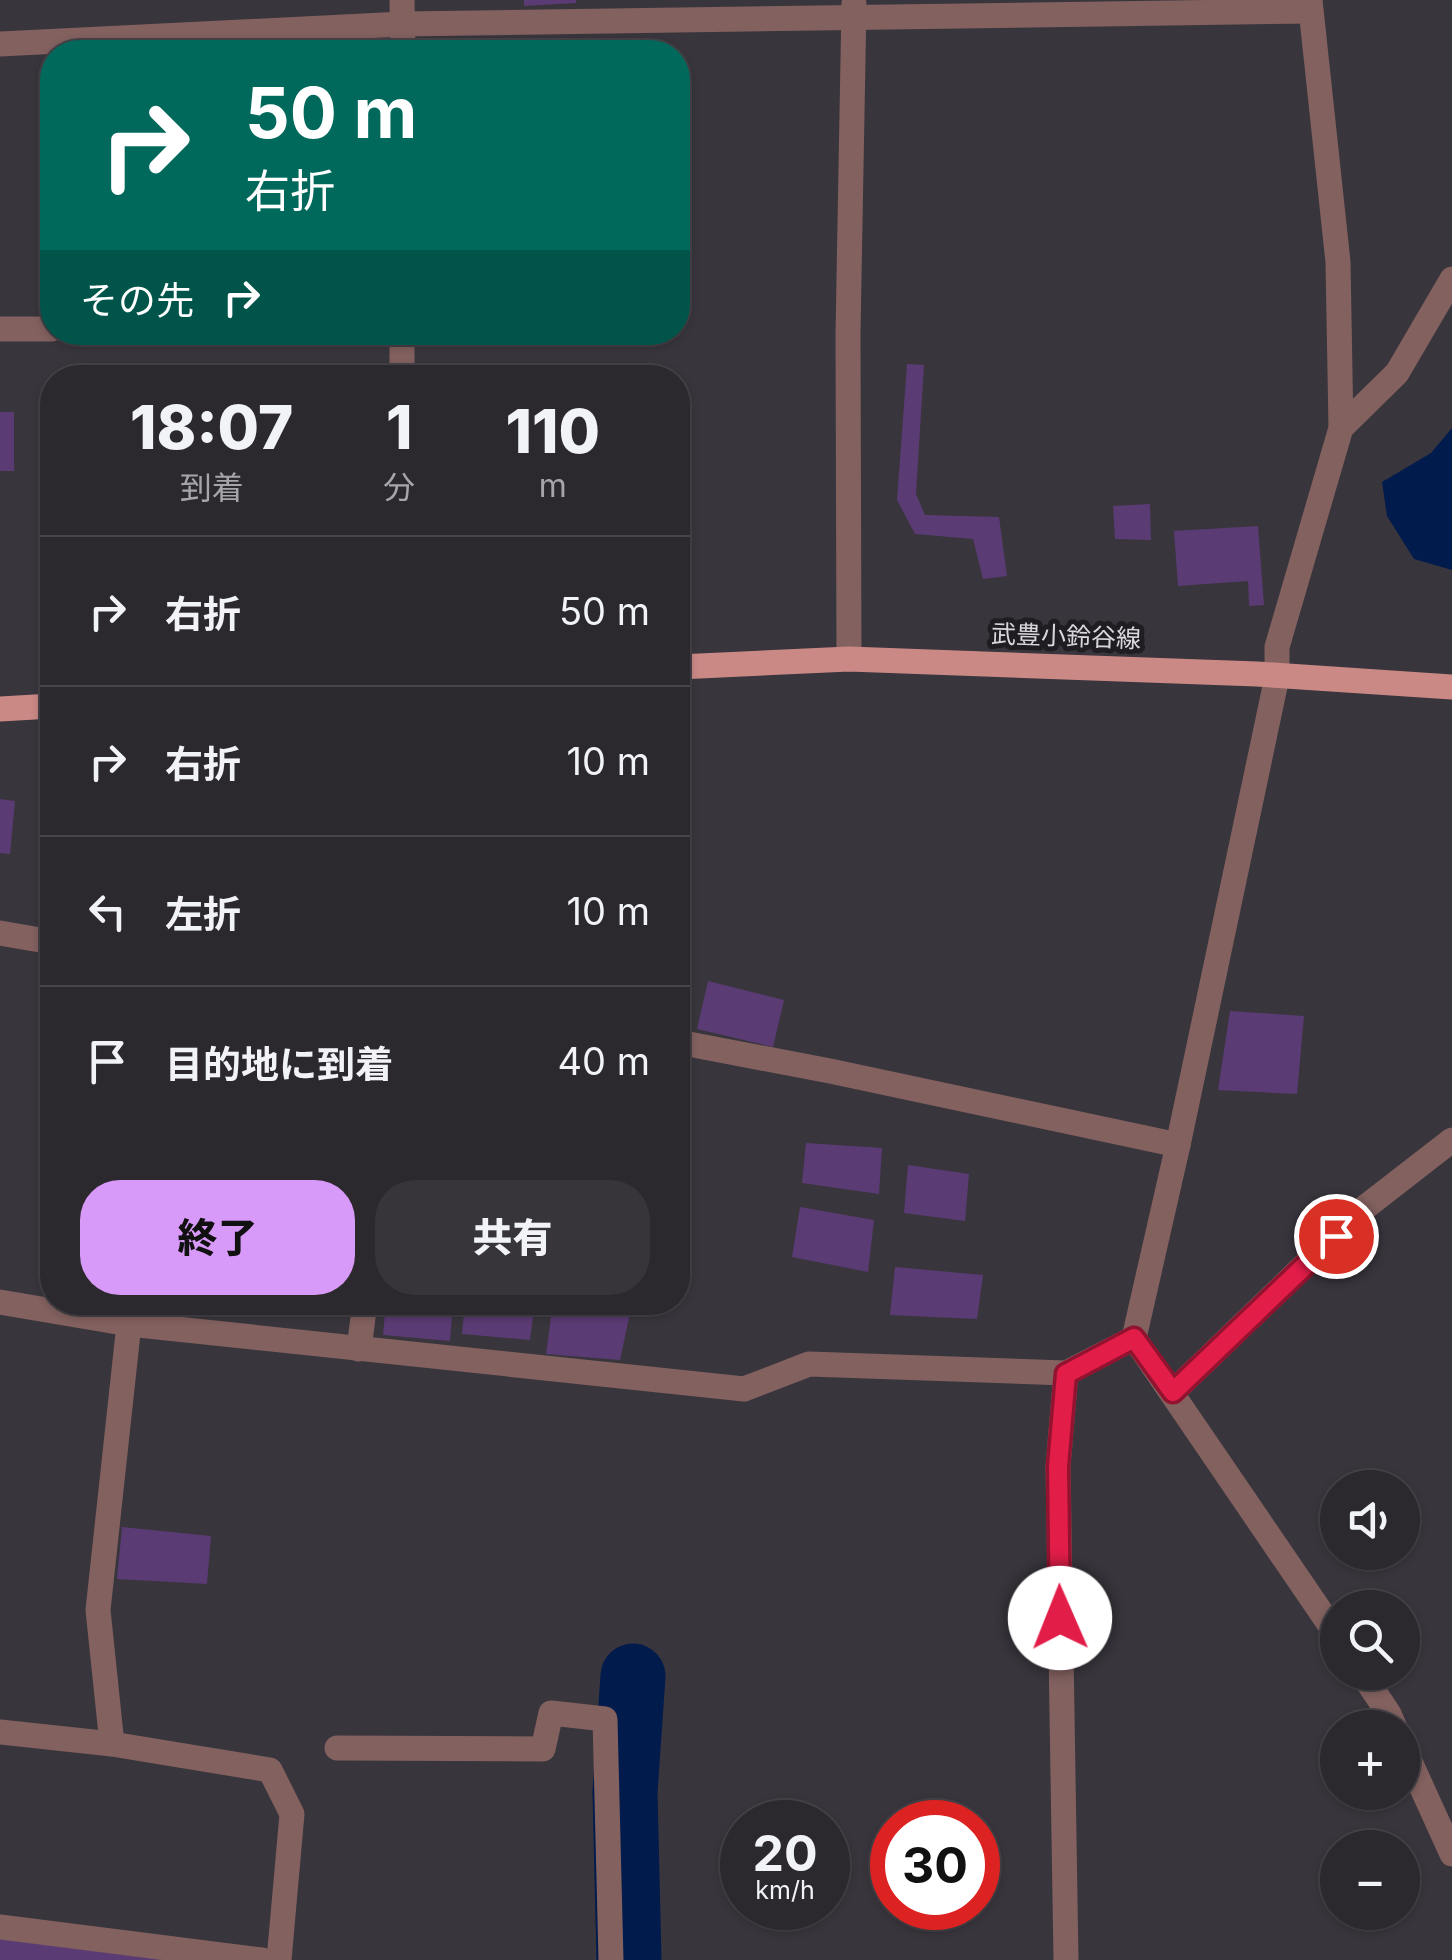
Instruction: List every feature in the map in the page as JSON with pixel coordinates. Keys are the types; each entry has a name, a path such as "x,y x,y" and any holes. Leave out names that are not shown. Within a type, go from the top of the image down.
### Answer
{"main road":[{"name":"武豊小鈴谷線","path":"690,666 849,659 1257,674 1452,687"},
{"path":"0,709 40,707"}],"street":[{"path":"50,40 402,12 1310,5 1338,262 1341,428 1277,647 1278,677 1134,1338 1320,1610"},
{"path":"849,659 848,333 854,9"},
{"path":"402,12 402,40"},
{"path":"0,44 40,41"},
{"path":"1341,428 1397,373 1452,279"},
{"path":"0,329 40,329"},
{"path":"0,934 40,940"},
{"path":"690,1044 1178,1145"},
{"path":"1173,1392 1363,1210 1452,1140"},
{"path":"0,1302 40,1309"},
{"path":"76,1315 129,1324 744,1390 809,1364 1066,1374 1134,1338"},
{"path":"359,1349 364,1315"},
{"path":"112,1744 98,1610 129,1324"},
{"path":"1066,1374 1058,1466 1066,1960"},
{"path":"337,1748 543,1750 552,1713 605,1719 610,1960"},
{"path":"0,1732 112,1744 270,1770 292,1814 279,1960"},
{"path":"1420,1784 1452,1854"},
{"path":"0,1928 262,1960"}],"water":[{"path":"1452,428 1452,570 1414,559 1387,516 1382,482 1431,453"}],"building":[{"path":"524,0 576,0 576,3 524,6"},
{"path":"907,364 924,365 916,494 925,515 999,517 1007,576 983,579 973,539 915,534 897,500"},
{"path":"0,412 14,412 14,471 0,471"},
{"path":"1150,504 1151,540 1115,539 1113,506"},
{"path":"1258,526 1264,605 1249,606 1248,581 1178,586 1174,531"},
{"path":"0,799 15,801 10,854 0,853"},
{"path":"708,981 784,1000 773,1047 697,1029"},
{"path":"1230,1011 1304,1016 1297,1094 1218,1090"},
{"path":"806,1143 882,1148 879,1194 802,1183"},
{"path":"908,1165 969,1174 965,1221 904,1213"},
{"path":"800,1207 874,1220 868,1272 792,1257"},
{"path":"895,1267 983,1275 977,1319 890,1315"},
{"path":"385,1315 452,1315 450,1341 383,1335"},
{"path":"464,1315 533,1315 530,1340 462,1334"},
{"path":"551,1315 630,1315 620,1360 546,1354"},
{"path":"122,1527 211,1536 207,1584 117,1579"},
{"path":"0,1937 160,1958 160,1960 0,1960"}],"waterway":[{"path":"629,1960 625,1792 633,1676"}],"route":[{"path":"1060,1618 1058,1466 1066,1374 1134,1338 1173,1392 1336,1236"}]}
